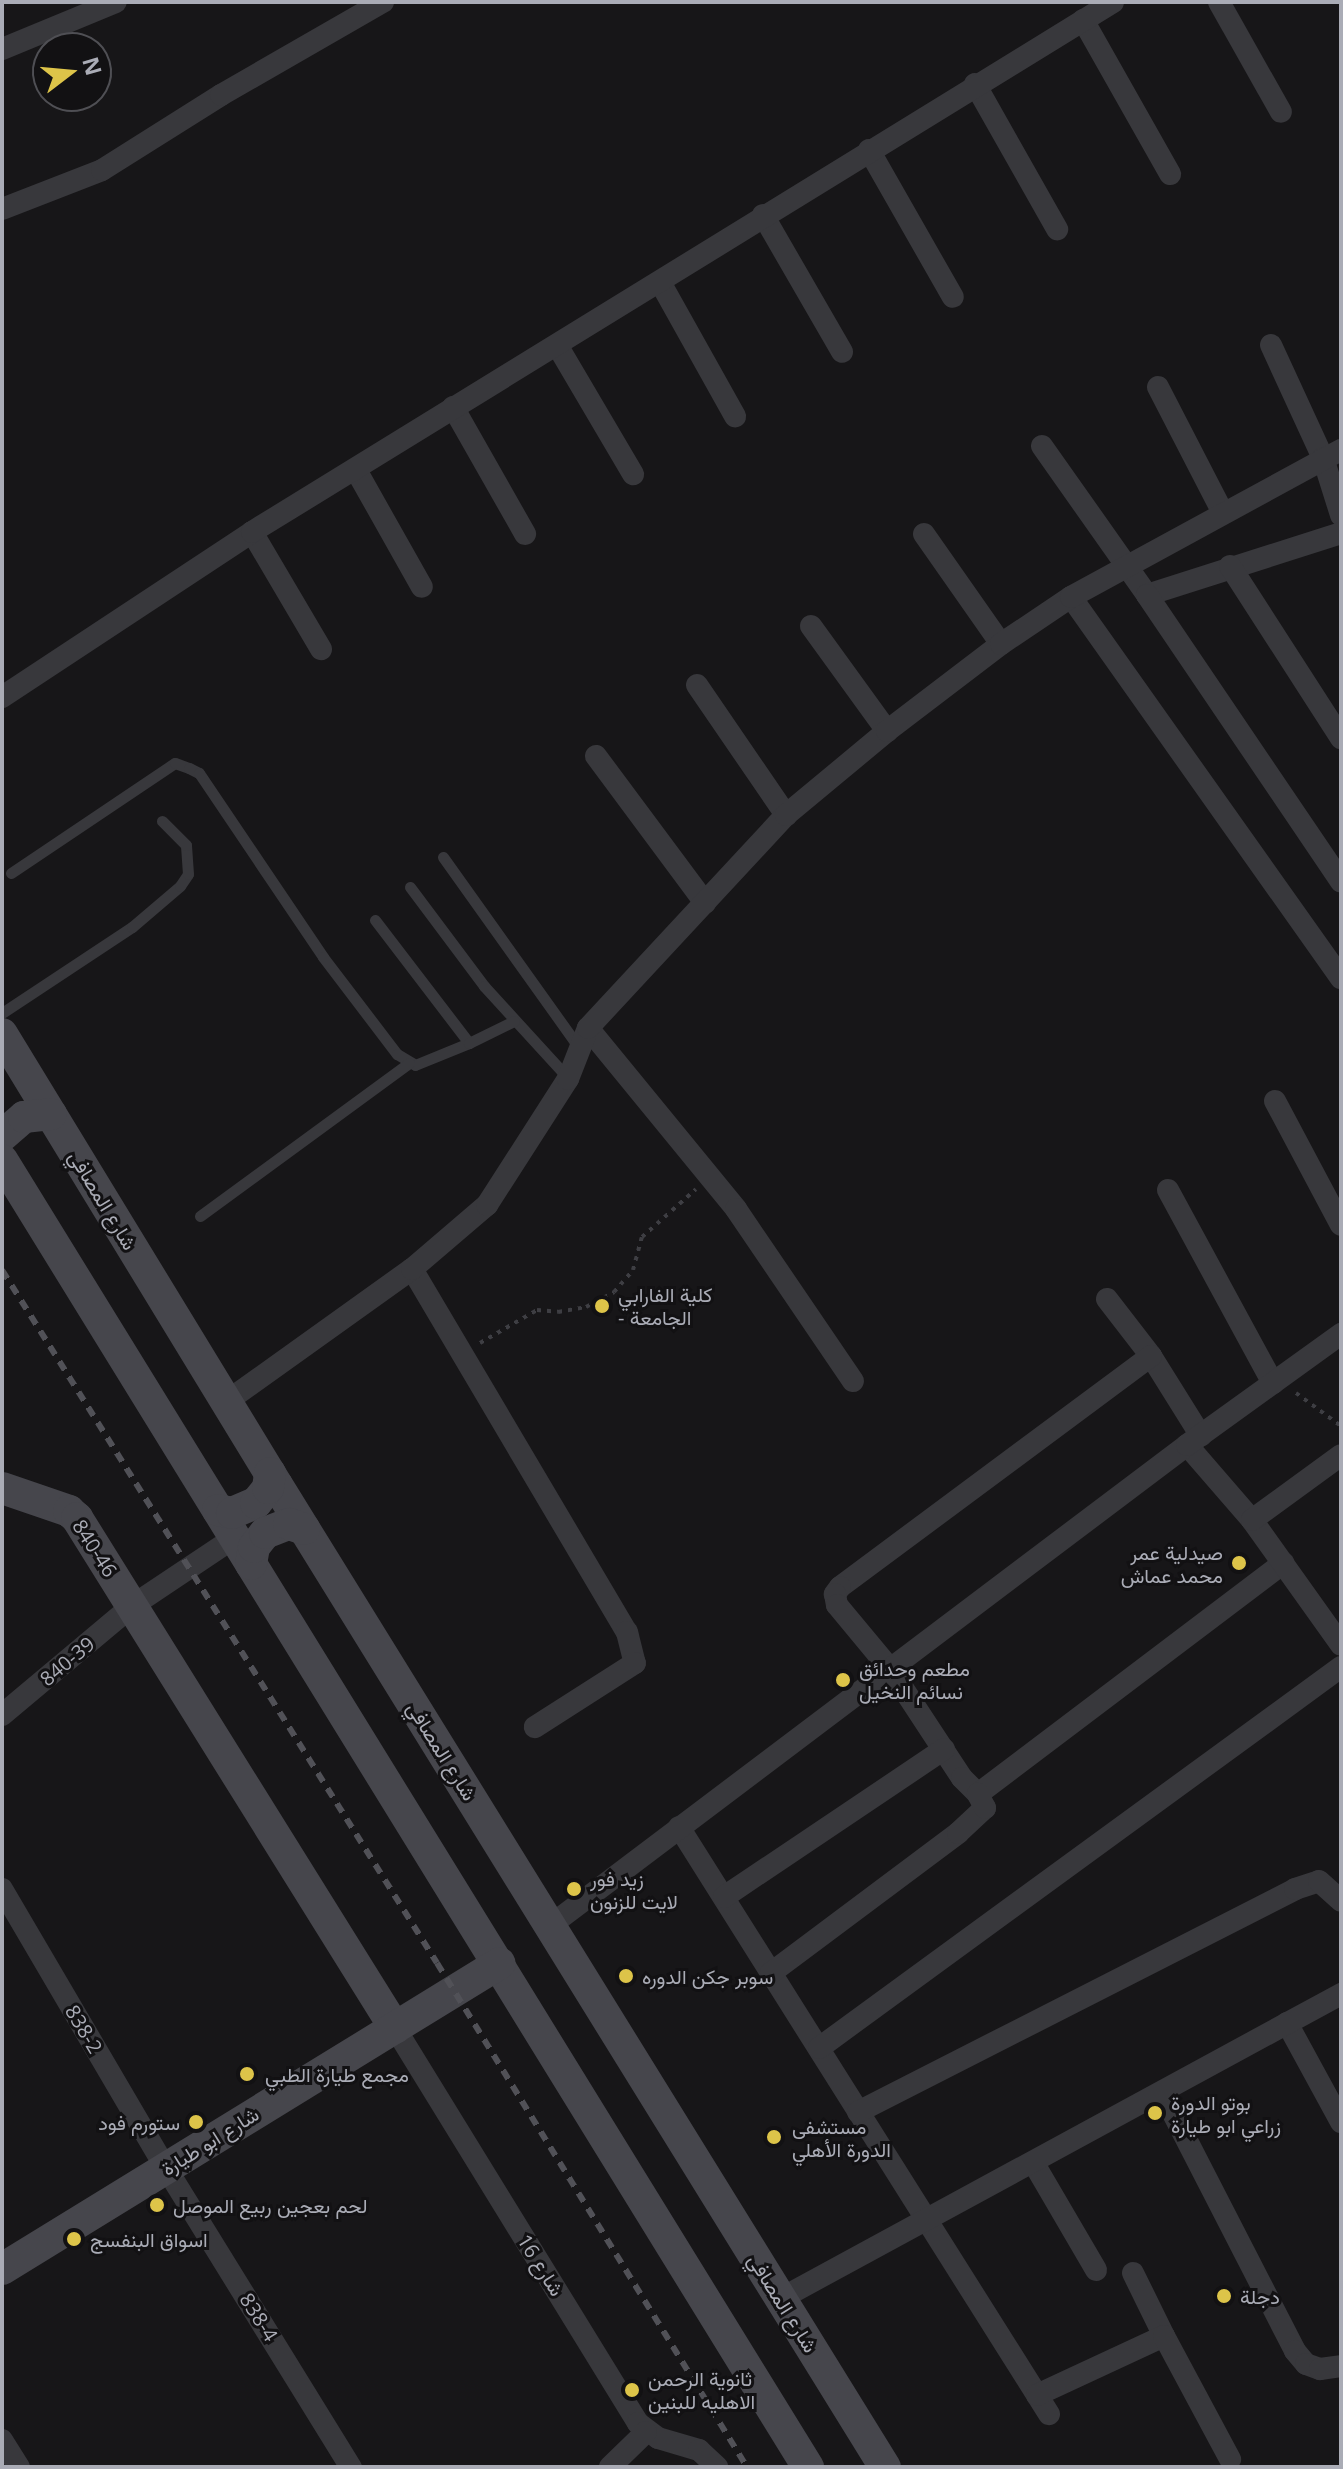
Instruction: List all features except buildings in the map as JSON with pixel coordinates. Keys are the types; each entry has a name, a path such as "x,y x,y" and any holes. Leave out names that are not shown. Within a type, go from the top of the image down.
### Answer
{"main road":[{"name":"شارع المصافي","path":"4,1046 51,1114 885,2467"},
{"path":"2,1136 24,1117 51,1114"},
{"path":"2,1160 808,2467"},
{"path":"226,1524 232,1513 256,1503 268,1488 270,1473"},
{"name":"840-46","path":"2,1488 69,1511 77,1518 395,2028"},
{"path":"251,1564 254,1547 265,1533 289,1524 304,1529"},
{"name":"شارع ابو طيارة","path":"2,2269 500,1963"}],"street":[{"path":"2,49 116,2"},
{"path":"2,209 102,170 221,95 383,2"},
{"path":"2,697 252,532 975,84 1113,2"},
{"path":"1219,2 1281,112"},
{"path":"1083,20 1170,174"},
{"path":"975,84 1057,229"},
{"path":"869,150 953,297"},
{"path":"763,215 842,352"},
{"path":"660,282 735,416"},
{"path":"557,345 633,474"},
{"path":"1271,345 1332,454 1341,515"},
{"path":"1158,387 1223,513"},
{"path":"453,407 525,534"},
{"path":"1042,446 1341,882"},
{"path":"226,1402 412,1269 487,1205 568,1079 583,1038 786,815 887,731 1001,644 1071,597 1332,454"},
{"path":"356,470 422,587"},
{"path":"252,532 321,649"},
{"path":"1147,595 1341,533"},
{"path":"924,534 1001,644"},
{"path":"1230,566 1341,738"},
{"path":"1071,597 1341,978"},
{"path":"811,626 887,731"},
{"path":"697,685 786,815"},
{"path":"596,756 705,903"},
{"path":"583,1038 736,1209 853,1381"},
{"path":"1275,1101 1341,1225"},
{"path":"1168,1190 1275,1381"},
{"path":"412,1269 627,1632 635,1663 535,1727"},
{"path":"1107,1299 1151,1356 1194,1441 1341,1645"},
{"path":"551,1925 1341,1334"},
{"path":"771,1973 958,1833 985,1808 891,1670 837,1605 835,1594 840,1587 1151,1356"},
{"path":"1252,1520 1341,1455"},
{"name":"840-39","path":"2,1715 226,1524"},
{"path":"978,1794 1283,1563"},
{"path":"819,2048 1341,1667"},
{"path":"724,1897 944,1749"},
{"path":"679,1827 1043,2404 1164,2336"},
{"path":"858,2112 1295,1889 1319,1881 1341,1901"},
{"name":"838-2","path":"2,1889 166,2168"},
{"path":"780,2299 1341,1994"},
{"path":"1287,2023 1341,2122"},
{"name":"شارع 16","path":"395,2028 646,2432"},
{"path":"1162,2092 1295,2351 1306,2364 1320,2369 1341,2366"},
{"path":"1033,2162 1096,2270"},
{"name":"838-4","path":"166,2168 351,2467"},
{"path":"1133,2273 1230,2459"},
{"path":"610,2467 646,2432 699,2450 717,2467"},
{"path":"2,2440 19,2467"}],"lane":[{"path":"11,873 175,763 199,773 323,957 397,1054 415,1065 514,1021"},
{"path":"2,1013 106,945 180,886 188,874 186,845 162,821"},
{"path":"443,857 583,1038"},
{"path":"410,887 514,1021 568,1079"},
{"path":"375,920 469,1043"},
{"path":"200,1216 409,1063"}],"path":[{"path":"463,1352 537,1310 558,1312 586,1307 614,1292 633,1270 642,1237 710,1177"},
{"path":"1275,1381 1341,1426"}],"railway":[{"path":"2,1270 437,1963 747,2467"}],"place":[{"name":"كلية الفارابي - الجامعة","path":"602,1306"},
{"name":"صيدلية عمر محمد عماش","path":"1239,1563"},
{"name":"مطعم وحدائق نسائم النخيل","path":"843,1680"},
{"name":"زيد فور لايت للزنون","path":"574,1889"},
{"name":"سوبر جكن الدوره","path":"626,1976"},
{"name":"مجمع طيارة الطبي","path":"247,2074"},
{"name":"بوتو الدورة زراعي ابو طيارة","path":"1155,2113"},
{"name":"ستورم فود","path":"196,2122"},
{"name":"مستشفى الدورة الأهلي","path":"774,2137"},
{"name":"لحم بعجين ربيع الموصل","path":"157,2205"},
{"name":"اسواق البنفسج","path":"74,2239"},
{"name":"دجلة","path":"1224,2296"},
{"name":"ثانوية الرحمن الاهليه للبنين","path":"632,2390"}]}
